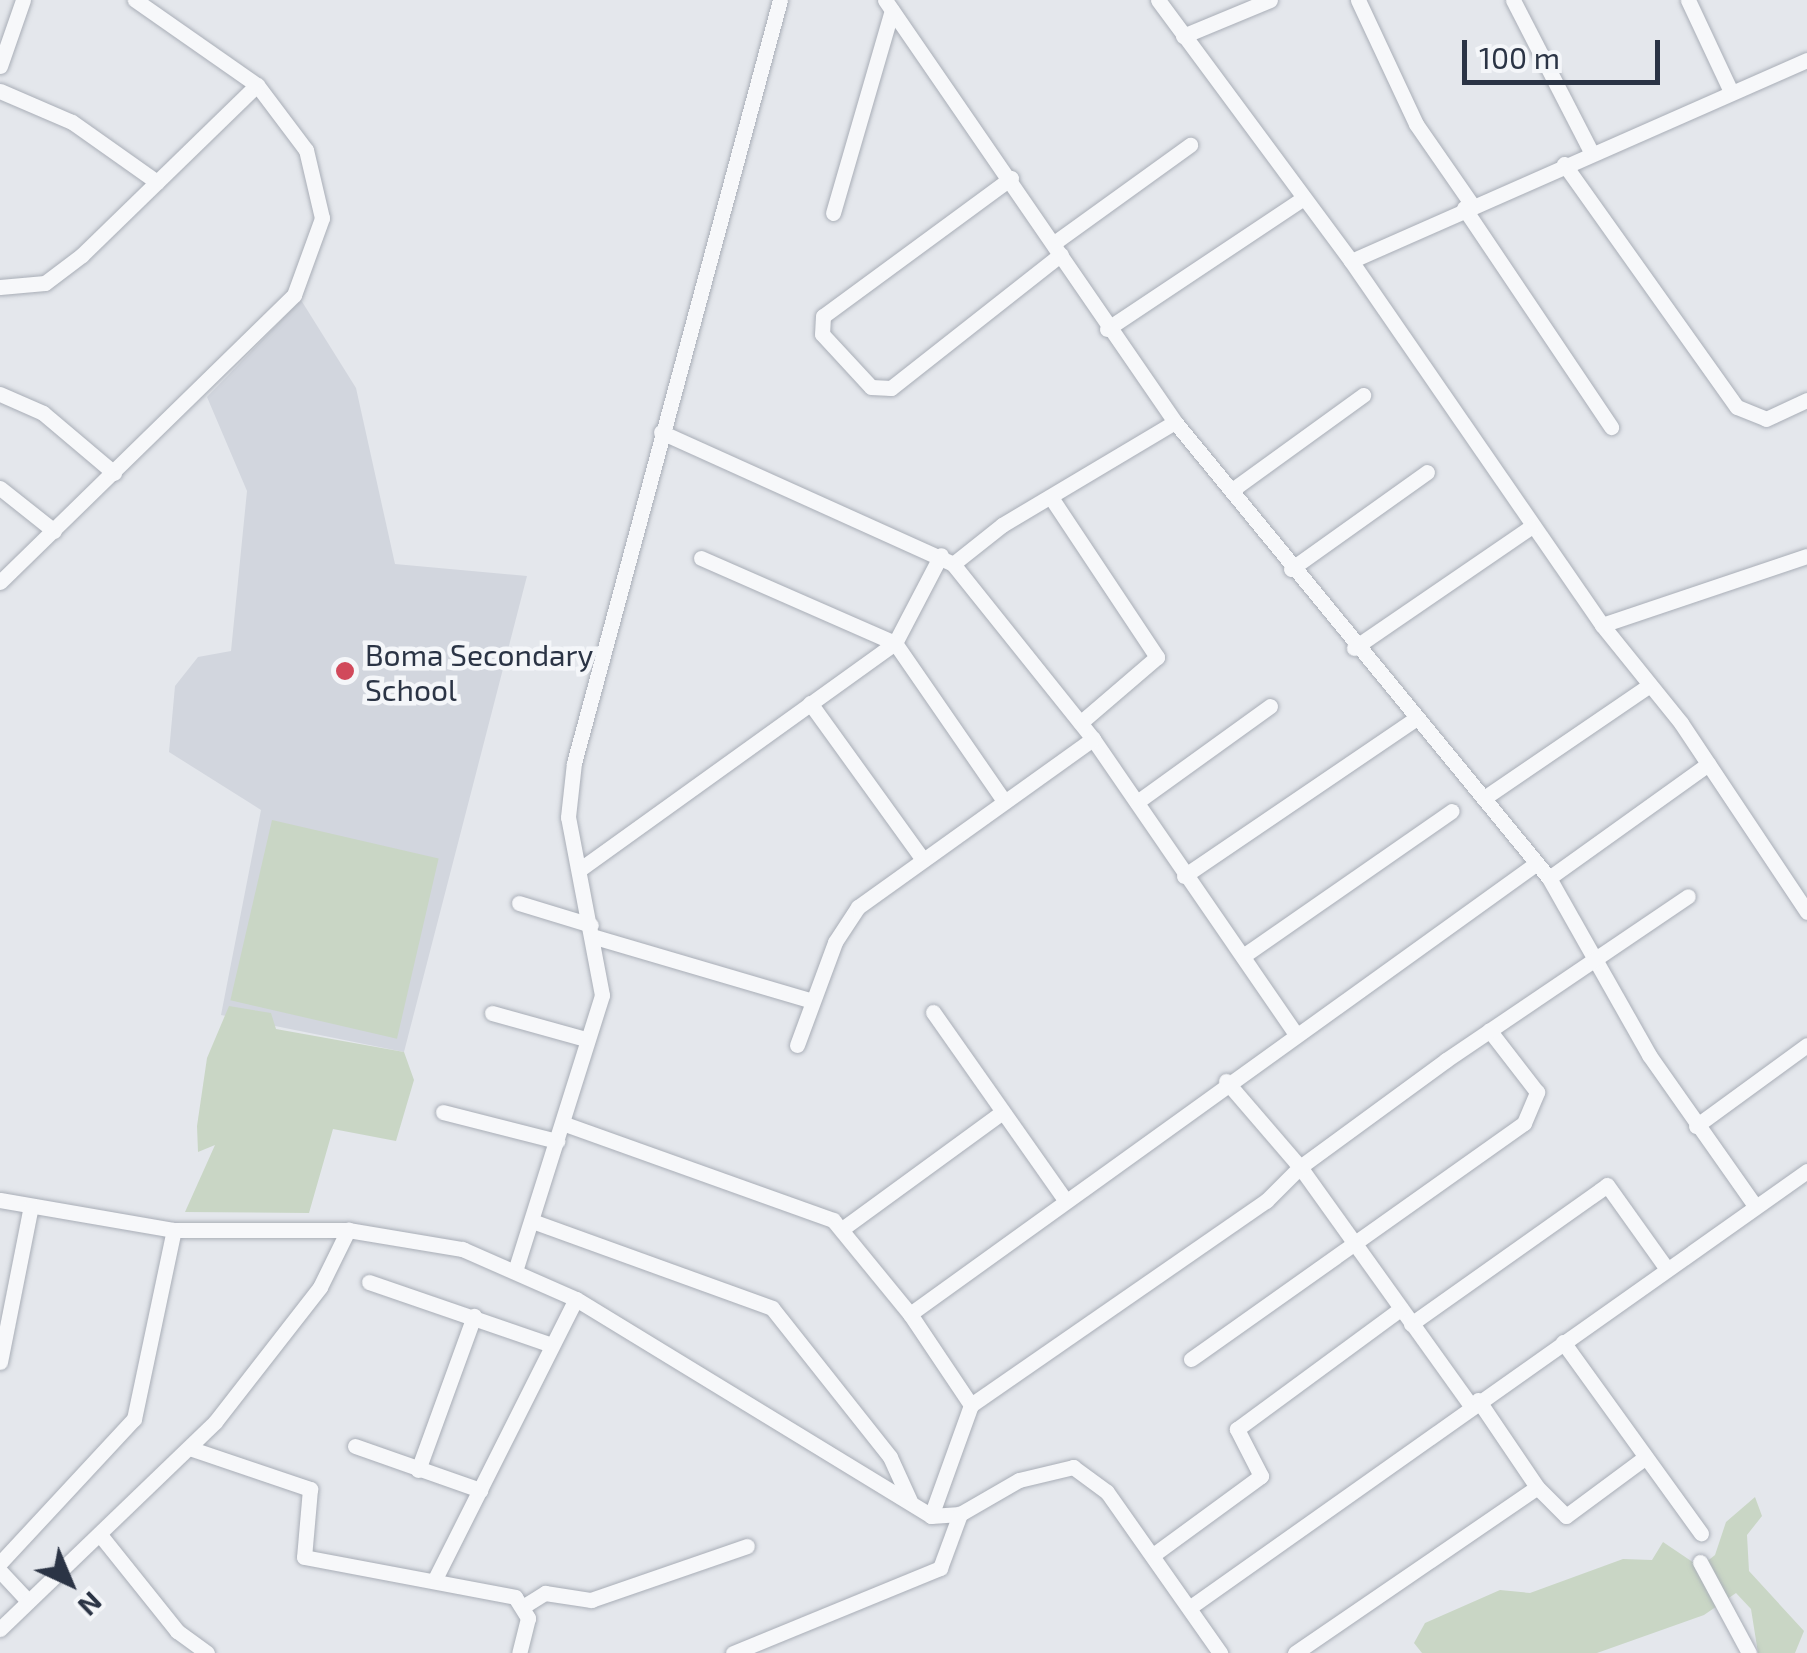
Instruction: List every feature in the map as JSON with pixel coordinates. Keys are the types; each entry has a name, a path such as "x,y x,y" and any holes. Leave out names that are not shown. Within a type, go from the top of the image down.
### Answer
{"street":[{"path":"0,66 23,0"},
{"path":"0,582 294,295 315,246 320,193 306,150 258,85 135,0"},
{"path":"516,1268 535,1222 602,995 593,931 568,817 574,762 780,0"},
{"path":"1158,0 1302,200 1352,261 1532,527 1708,764 1807,912"},
{"path":"1182,36 1270,0"},
{"path":"1358,0 1416,124 1610,426"},
{"path":"1514,0 1591,152"},
{"path":"1688,0 1731,92"},
{"path":"887,3 1012,178 1107,329 1175,422 1354,648 1487,796 1549,878 1696,1126 1755,1206"},
{"path":"833,213 887,3"},
{"path":"1352,261 1591,152 1807,60"},
{"path":"0,287 45,283 258,85"},
{"path":"0,91 72,122 157,182"},
{"path":"1012,178 823,316 822,334 871,386 890,388 1190,144"},
{"path":"1564,164 1737,408 1766,419 1807,400"},
{"path":"1107,329 1302,200"},
{"path":"0,394 43,413 114,473"},
{"path":"1232,490 1362,395"},
{"path":"579,870 896,643 947,559 1175,422"},
{"path":"661,432 947,559 1093,740 1295,1033"},
{"path":"1292,568 1427,472"},
{"path":"0,488 54,531"},
{"path":"1052,499 1157,657 1080,723"},
{"path":"1354,648 1532,527"},
{"path":"1602,625 1807,556"},
{"path":"700,558 896,643 1002,798"},
{"path":"1487,796 1650,685"},
{"path":"810,704 921,857"},
{"path":"1137,802 1270,706"},
{"path":"1184,876 1415,718"},
{"path":"797,1045 844,924 921,857 1002,798 1093,740"},
{"path":"1549,878 1708,764"},
{"path":"1243,956 1452,811"},
{"path":"910,1314 1226,1081 1537,862"},
{"path":"931,1516 971,1405 1266,1201 1300,1167 1489,1030 1688,896"},
{"path":"519,903 593,931 812,1001"},
{"path":"933,1012 1066,1201"},
{"path":"492,1013 586,1039"},
{"path":"1192,1359 1532,1112 1534,1085 1489,1030"},
{"path":"1696,1126 1807,1045"},
{"path":"1226,1081 1300,1167 1399,1310 1537,1487 1566,1516 1643,1459"},
{"path":"444,1112 557,1142"},
{"path":"842,1229 1001,1113"},
{"path":"564,1124 822,1214 842,1229 910,1314 971,1405"},
{"path":"1189,1608 1664,1266 1807,1171"},
{"path":"1412,1324 1608,1185 1664,1266"},
{"path":"0,1200 174,1230 348,1230 462,1249 516,1268 576,1299 931,1516 960,1514 1019,1480 1073,1467 1092,1476 1153,1554 1220,1653"},
{"path":"0,1362 31,1206"},
{"path":"535,1222 772,1308 890,1457 912,1505"},
{"path":"28,1601 0,1567 134,1419 174,1230"},
{"path":"0,1628 192,1449 320,1287 348,1230"},
{"path":"368,1282 549,1344"},
{"path":"436,1577 549,1344 576,1299"},
{"path":"1153,1554 1261,1476 1237,1428 1399,1310"},
{"path":"418,1470 474,1316"},
{"path":"1563,1342 1643,1459 1701,1533"},
{"path":"355,1446 480,1490"},
{"path":"192,1449 310,1489 304,1557 436,1577 524,1606 545,1593 590,1600 747,1546"},
{"path":"1295,1653 1537,1487"},
{"path":"733,1653 940,1568 960,1514"},
{"path":"101,1536 177,1631 207,1653"},
{"path":"1700,1562 1749,1653"},
{"path":"519,1653 524,1606"}],"shaded area":[{"name":"Boma Secondary School","path":"301,300 356,388 395,564 527,576 404,1052 221,1015 261,810 169,752 175,686 198,657 231,651 247,491 207,397"}],"green space":[{"path":"272,820 439,858 397,1039 230,1000"},
{"path":"229,1006 271,1013 276,1029 404,1052 414,1080 396,1141 333,1129 309,1213 185,1212 215,1145 198,1152 197,1126 207,1058"},
{"path":"1755,1497 1762,1516 1747,1535 1749,1571 1804,1631 1795,1653 1758,1653 1751,1609 1736,1593 1704,1615 1597,1653 1422,1653 1414,1643 1425,1623 1500,1590 1530,1593 1623,1559 1652,1560 1663,1542 1700,1567 1715,1555 1726,1522"}],"place":[{"name":"Boma Secondary School","path":"345,671"}]}
